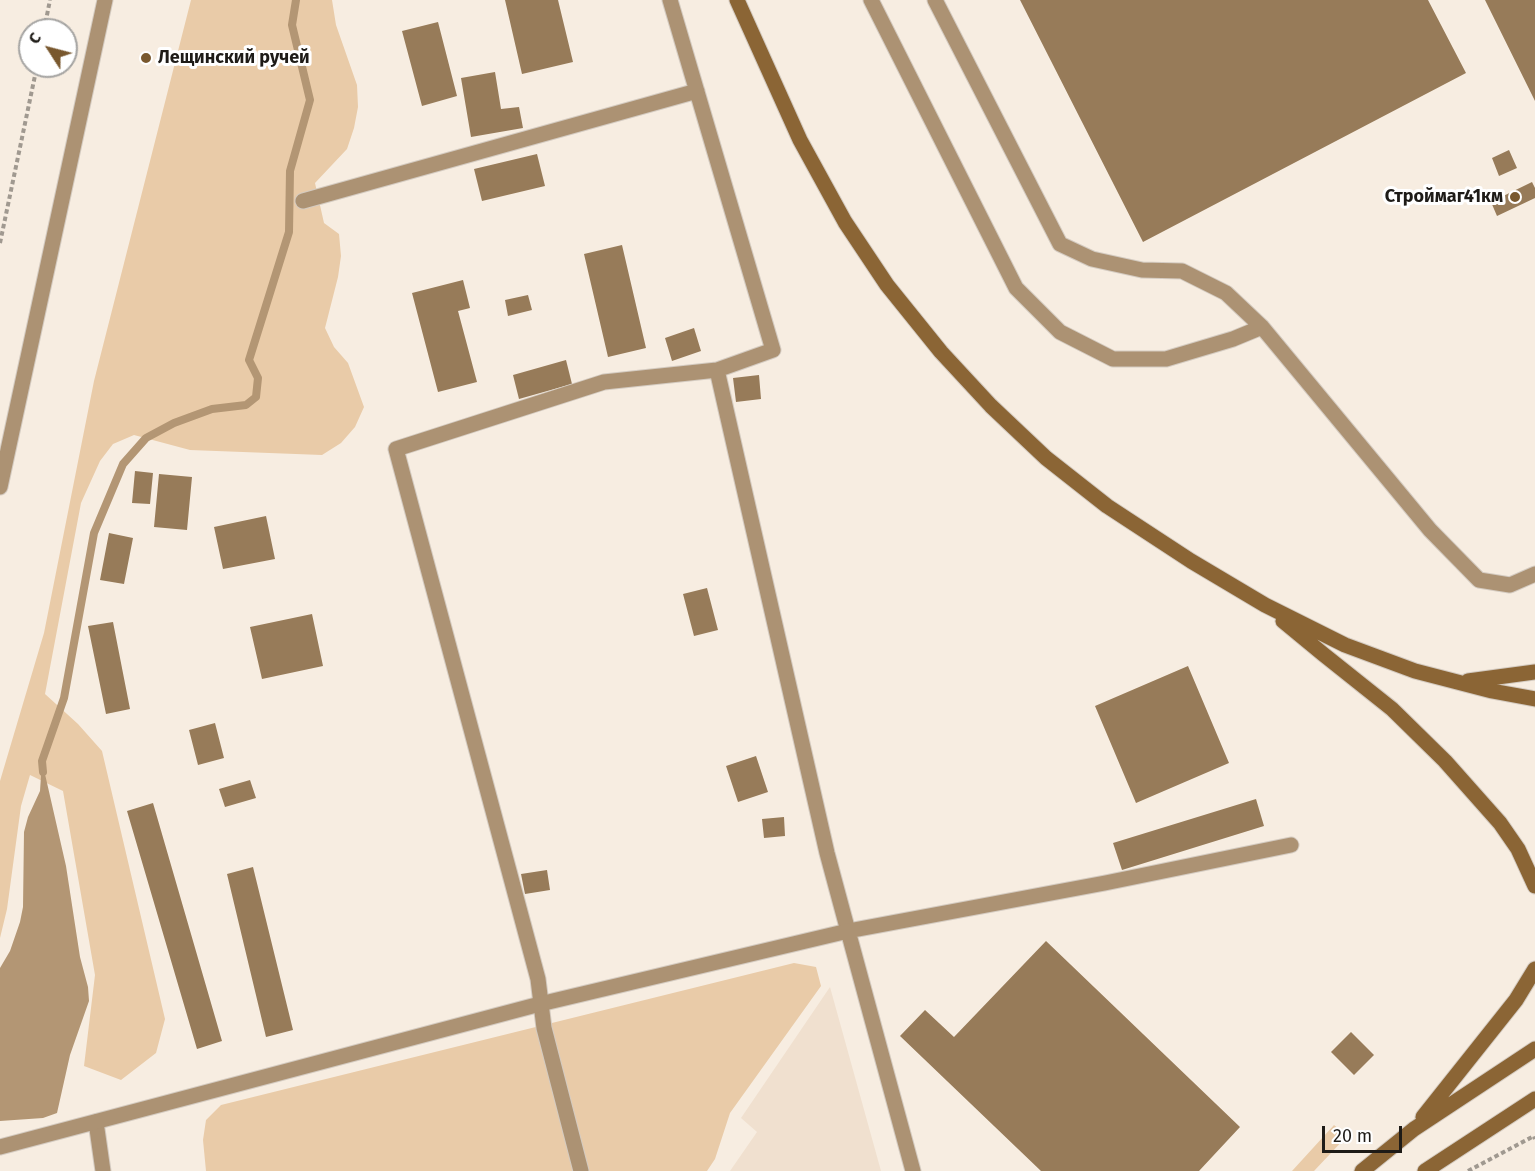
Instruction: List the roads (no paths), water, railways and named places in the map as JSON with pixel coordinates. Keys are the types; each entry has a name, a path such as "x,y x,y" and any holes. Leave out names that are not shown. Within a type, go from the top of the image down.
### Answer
{"street":[{"path":"0,487 105,0"},
{"path":"581,1171 544,1028 538,979 396,449 604,382 717,370 773,350 670,0"},
{"path":"737,0 800,140 845,222 887,285 941,352 1046,458 1107,506 1191,561 1265,605 1345,645 1415,671 1535,699"},
{"path":"871,0 1016,288 1060,332 1113,359 1166,359 1233,339 1262,327"},
{"path":"935,0 1060,244 1092,260 1142,270 1182,271 1227,293 1262,327 1430,530 1479,580 1510,585 1535,574"},
{"path":"303,201 697,91"},
{"path":"717,370 824,842 913,1171"},
{"path":"1265,605 1392,709 1445,761 1500,823 1518,849 1535,886"},
{"path":"1459,682 1535,672"},
{"path":"0,1147 540,1004 848,931 1105,884 1291,845"},
{"path":"1414,1129 1516,1000 1535,969"},
{"path":"1362,1171 1414,1129 1535,1049"},
{"path":"1425,1171 1535,1099"},
{"path":"96,1122 103,1171"}],"waterway":[{"path":"43,772 42,761 64,698 94,533 123,464 146,438 174,423 212,409 246,405 256,397 258,378 249,360 289,232 290,171 310,100 292,25 296,0"}],"place":[{"name":"Лещинский ручей","path":"146,58"},
{"name":"Строймаг41км","path":"1515,197"}]}
